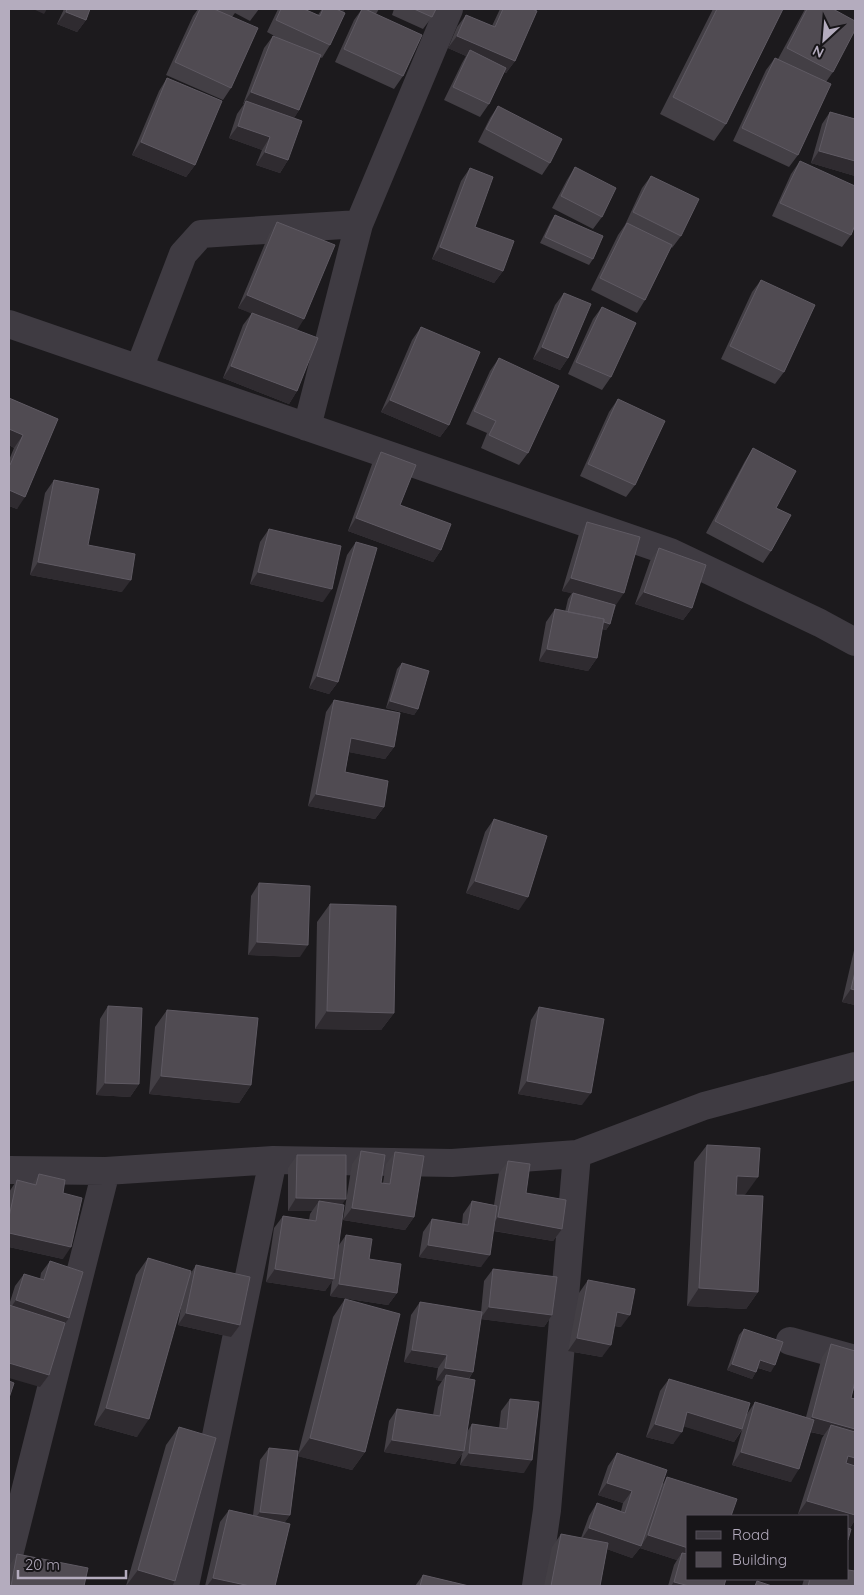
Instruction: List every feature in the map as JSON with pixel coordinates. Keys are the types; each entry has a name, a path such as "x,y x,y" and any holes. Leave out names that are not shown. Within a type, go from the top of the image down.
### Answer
{"street":[{"path":"307,427 359,224 449,9"},
{"path":"139,369 183,254 201,234 359,224"},
{"path":"9,324 670,552 820,623 855,642"},
{"path":"9,1170 106,1171 273,1160 452,1163 577,1154 704,1106 855,1066"},
{"path":"536,1586 547,1510 577,1154"},
{"path":"185,1586 273,1160"},
{"path":"9,1554 106,1171"},
{"path":"790,1341 855,1359"}],"building":[{"path":"67,9 90,9 86,20 66,12"},
{"path":"200,9 214,9 258,28 231,88 175,62"},
{"path":"281,9 304,9 320,16 323,9 336,9 345,13 330,45 276,20"},
{"path":"362,9 422,35 403,76 344,49"},
{"path":"414,9 436,9 432,17"},
{"path":"503,9 532,9 537,11 515,61 457,36 466,15 495,27"},
{"path":"717,9 783,9 726,124 673,97"},
{"path":"807,9 833,9 855,21 855,30 833,72 787,48"},
{"path":"273,36 321,55 299,110 251,92"},
{"path":"470,50 506,68 489,104 453,87"},
{"path":"775,58 831,84 798,155 742,128"},
{"path":"167,78 222,101 195,165 141,142"},
{"path":"246,101 302,121 288,160 265,152 270,137 238,126"},
{"path":"498,106 562,139 550,163 486,129"},
{"path":"830,112 855,119 855,161 819,151"},
{"path":"800,161 855,186 855,225 851,235 780,203"},
{"path":"575,167 616,188 602,217 561,196"},
{"path":"470,168 493,177 475,227 514,241 503,271 440,247"},
{"path":"651,176 699,199 681,236 633,212"},
{"path":"555,215 603,236 593,259 545,237"},
{"path":"277,222 335,245 304,319 247,295"},
{"path":"627,223 672,245 645,300 600,278"},
{"path":"761,280 815,305 784,372 730,346"},
{"path":"564,293 591,304 568,358 542,347"},
{"path":"602,307 636,323 611,377 576,362"},
{"path":"252,313 318,338 297,391 231,366"},
{"path":"421,327 480,352 449,425 390,400"},
{"path":"499,358 559,386 528,453 489,435 496,421 474,411"},
{"path":"9,398 58,419 25,497 9,490 9,465 23,435 9,429"},
{"path":"618,399 665,421 635,485 588,464"},
{"path":"753,448 796,471 776,508 791,515 771,551 715,521"},
{"path":"381,452 416,465 400,505 451,524 441,550 356,518"},
{"path":"54,480 99,489 88,545 135,554 131,580 38,562"},
{"path":"587,522 640,537 624,593 571,578"},
{"path":"269,529 341,546 332,589 258,572"},
{"path":"356,542 377,548 338,682 317,676"},
{"path":"659,548 706,565 692,608 644,592"},
{"path":"573,593 615,605 610,624 604,622 604,619 568,612"},
{"path":"555,609 604,619 597,658 547,649"},
{"path":"402,663 429,671 418,709 390,701"},
{"path":"334,700 400,713 394,747 351,738 345,772 388,781 384,807 316,794"},
{"path":"494,819 547,836 528,897 475,881"},
{"path":"259,883 310,886 308,945 257,942"},
{"path":"330,904 396,906 394,1013 327,1011"},
{"path":"855,972 855,990 851,989"},
{"path":"108,1006 142,1008 139,1084 105,1083"},
{"path":"539,1007 604,1019 591,1093 527,1081"},
{"path":"167,1010 258,1018 251,1085 161,1076"},
{"path":"707,1145 760,1148 758,1177 737,1176 736,1195 763,1196 758,1292 699,1288"},
{"path":"361,1151 385,1155 381,1183 390,1184 395,1152 424,1156 414,1217 352,1208"},
{"path":"297,1155 346,1155 346,1199 296,1198"},
{"path":"508,1161 530,1164 526,1193 566,1200 562,1229 498,1217"},
{"path":"39,1174 65,1180 63,1193 82,1198 71,1247 9,1233 9,1217 17,1180 36,1185"},
{"path":"319,1201 344,1205 334,1279 275,1269 283,1216 316,1221"},
{"path":"472,1201 497,1206 490,1255 428,1245 432,1219 468,1225"},
{"path":"346,1235 372,1239 369,1259 401,1264 397,1293 339,1284"},
{"path":"148,1258 191,1271 149,1419 106,1408"},
{"path":"50,1261 83,1272 69,1318 16,1300 24,1274 44,1280"},
{"path":"196,1265 250,1277 240,1325 186,1313"},
{"path":"493,1269 557,1277 552,1315 489,1307"},
{"path":"588,1280 635,1289 630,1315 617,1312 611,1345 577,1338"},
{"path":"345,1299 400,1314 365,1452 310,1438"},
{"path":"420,1302 482,1312 473,1372 445,1368 447,1355 412,1350"},
{"path":"9,1305 65,1323 49,1375 9,1363"},
{"path":"744,1329 783,1342 775,1365 760,1360 756,1372 732,1364"},
{"path":"831,1344 855,1351 855,1381 851,1398 855,1399 855,1429 812,1417"},
{"path":"446,1375 475,1380 464,1451 392,1440 397,1409 440,1416"},
{"path":"669,1379 750,1403 742,1429 687,1412 682,1432 655,1424"},
{"path":"9,1381 14,1383 9,1398"},
{"path":"510,1399 539,1402 532,1460 469,1453 472,1424 507,1429"},
{"path":"755,1402 814,1420 799,1469 741,1452"},
{"path":"831,1425 855,1432 855,1458 848,1456 846,1463 855,1466 855,1515 807,1501"},
{"path":"179,1427 216,1438 175,1581 138,1570"},
{"path":"269,1448 298,1451 290,1515 260,1512"},
{"path":"617,1453 667,1470 641,1546 589,1528 597,1503 625,1513 632,1491 607,1483"},
{"path":"667,1477 737,1499 731,1515 686,1515 686,1547 648,1535"},
{"path":"229,1510 290,1524 275,1586 250,1586 213,1578"},
{"path":"561,1534 608,1543 600,1586 551,1586"},
{"path":"682,1553 686,1554 686,1580 726,1580 724,1586 689,1586 674,1582"},
{"path":"17,1554 88,1568 84,1586 11,1586"},
{"path":"849,1570 855,1571 855,1586 808,1586 810,1580 849,1580"},
{"path":"423,1575 469,1586 420,1586"},
{"path":"757,1581 772,1586 755,1586"}]}
